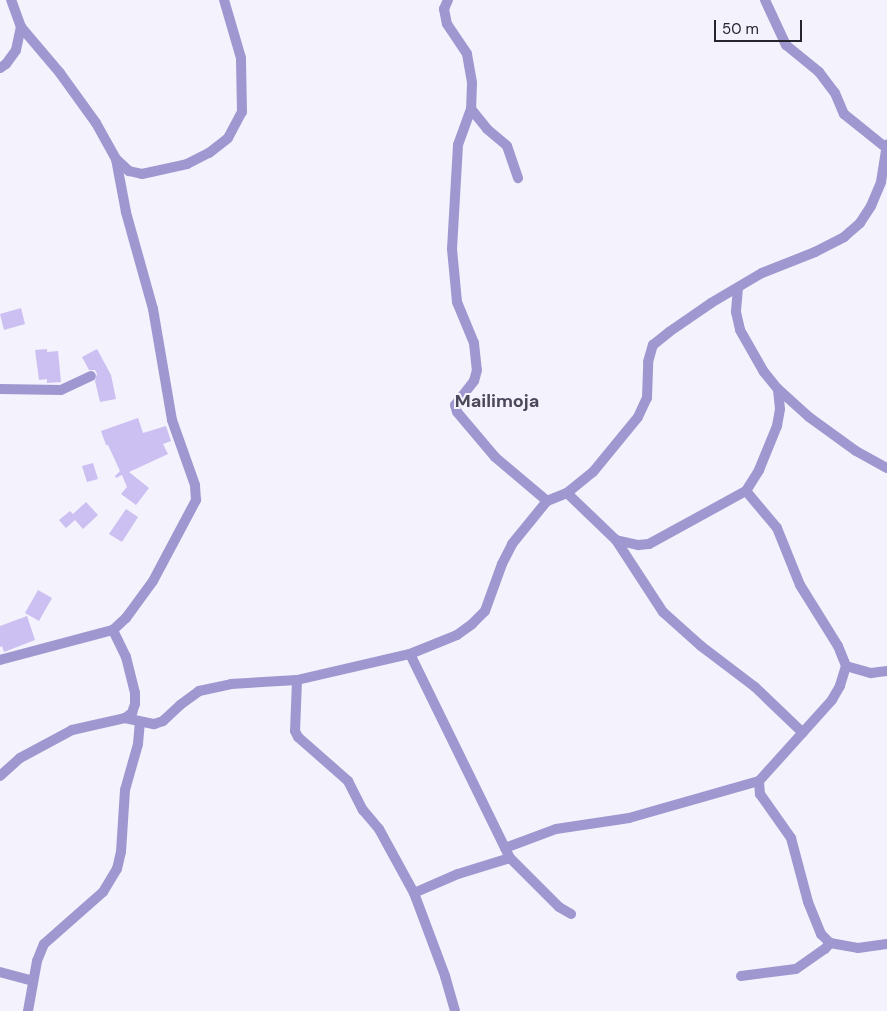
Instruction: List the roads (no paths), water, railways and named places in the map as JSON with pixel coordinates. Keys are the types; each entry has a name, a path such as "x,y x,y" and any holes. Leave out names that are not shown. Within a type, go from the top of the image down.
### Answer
{"street":[{"path":"11,0 21,27 60,73 96,123 116,159 129,171 142,174 187,164 209,152 228,138 242,112 241,58 224,0"},
{"path":"448,0 444,9 447,24 467,54 472,83 471,109 458,145 452,249 457,302 474,343 477,370 474,381 455,405 458,412 495,457 547,501"},
{"path":"125,718 154,724 163,721 180,705 199,692 231,684 297,680 410,654 457,635 485,611 502,564 512,544 547,501 566,493 592,472 638,417 647,398 648,362 653,346 704,308 762,272 815,252 844,237 860,223 871,206 880,182 886,146 844,114 835,93 819,72 786,45 766,0"},
{"path":"0,68 6,64 16,50 21,27"},
{"path":"471,109 487,129 506,146 518,178"},
{"path":"0,660 113,630 126,618 152,581 185,524 196,500 195,485 172,420 153,310 126,212 116,159"},
{"path":"738,288 736,312 740,330 764,372 809,417 856,451 887,468"},
{"path":"0,389 61,390 91,376"},
{"path":"616,540 638,545 649,544 746,491 759,470 777,426 780,408 778,388"},
{"path":"414,893 507,853 556,829 629,818 759,781 832,700 840,686 846,666 838,646 800,585 777,528 746,491"},
{"path":"566,493 616,540 664,612 701,646 755,687 804,733"},
{"path":"0,776 20,758 72,730 125,718 132,713 135,704 135,693 126,657 113,630"},
{"path":"410,654 507,853 559,907 571,914"},
{"path":"846,666 871,673 887,671"},
{"path":"297,680 294,731 298,737 348,781 363,810 379,829 414,893 445,976 455,1011"},
{"path":"28,1011 37,960 44,944 103,892 117,869 121,852 125,790 138,744 140,722"},
{"path":"138,744 154,724"},
{"path":"759,781 760,794 791,838 808,902 821,934 830,943 858,948 887,944"},
{"path":"741,976 796,969 825,949 830,943"},
{"path":"0,972 33,981"}],"district":[{"name":"Mailimoja","path":"497,401"}]}
